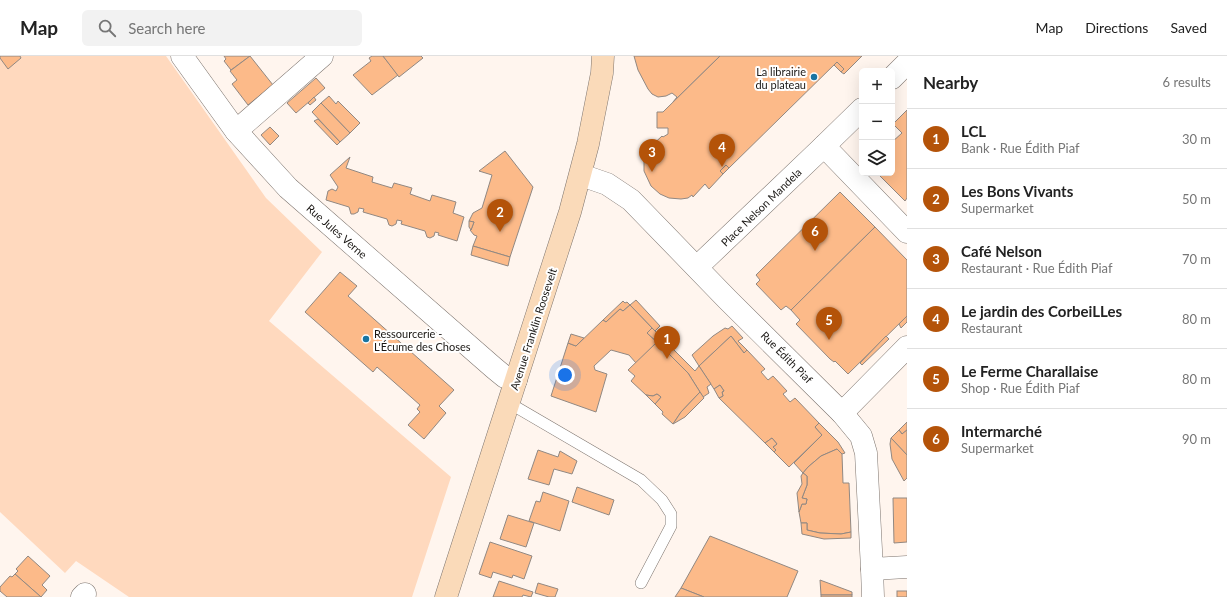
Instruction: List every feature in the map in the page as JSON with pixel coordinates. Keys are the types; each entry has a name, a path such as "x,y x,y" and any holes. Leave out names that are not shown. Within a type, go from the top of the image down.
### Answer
{"main road":[{"name":"Avenue Franklin Roosevelt","path":"446,597 581,175 602,73 603,56"}],"street":[{"name":"Rue Jules Verne","path":"182,56 236,131 288,188 494,368 505,377 516,380"},
{"path":"236,131 322,56"},
{"path":"895,75 907,63"},
{"name":"Place Nelson Mandela","path":"697,267 859,111"},
{"path":"824,146 907,232"},
{"name":"Rue Édith Piaf","path":"581,175 607,184 631,200 842,413 861,436 866,453 873,597"},
{"path":"842,413 907,348"},
{"path":"872,569 907,567"}],"lane":[{"path":"509,403 641,480 662,500 671,514 671,526 641,583"}],"shaded area":[{"path":"0,56 166,56 266,198 322,252 269,321 451,477 412,597 129,597 76,561 65,573 0,512"}],"building":[{"path":"0,56 20,56 21,58 8,69"},
{"path":"224,56 250,56 231,70 224,61 226,59"},
{"path":"250,56 273,85 248,105 232,84 237,80 230,71"},
{"path":"372,56 383,56 398,75 372,95 353,75 371,61 369,58"},
{"path":"383,56 421,56 423,58 399,77"},
{"path":"634,56 720,56 673,102 677,97 672,93 666,96 658,97 652,94 638,70"},
{"path":"720,56 862,56 844,74 841,72 844,69 837,62 729,168 726,165 720,171 723,174 709,189 705,184 693,197 692,195 688,198 681,199 669,198 660,194 651,186 644,171 644,159 648,151 647,150 662,136 663,137 668,134 668,128 657,128 657,112 663,112"},
{"path":"837,62 844,69 841,72 834,65"},
{"path":"316,78 325,88 296,113 287,103"},
{"path":"329,96 336,104 338,101 360,123 350,133 321,103"},
{"path":"314,97 316,100 310,105 308,103"},
{"path":"321,103 350,133 340,142 312,112"},
{"path":"907,110 907,198 905,201 880,176 895,176 895,139 902,133 895,126 895,122"},
{"path":"318,119 340,142 337,145 314,121"},
{"path":"270,127 279,136 270,145 261,135"},
{"path":"505,151 533,187 510,257 473,246 477,236 470,230 474,222 469,221 473,213 482,208 492,175 479,171"},
{"path":"350,157 346,168 373,177 372,182 392,188 394,183 412,188 410,194 430,201 432,195 456,202 453,213 464,217 457,241 438,235 439,233 435,232 434,236 430,238 427,237 425,231 401,224 402,221 397,220 396,224 392,226 389,225 387,219 363,212 364,209 359,208 358,212 351,214 349,207 326,200 328,191 332,189 336,191 338,187 330,175"},
{"path":"726,165 729,168 723,174 720,171"},
{"path":"840,192 875,227 791,310 786,306 781,310 756,284 760,280 756,275"},
{"path":"469,221 474,222 471,230 469,227"},
{"path":"875,227 907,260 907,316 848,374 835,361 834,362 830,359 796,324 800,320 791,310"},
{"path":"473,246 510,257 508,266 471,255"},
{"name":"Ressourcerie - L'Écume des Choses","path":"340,272 357,286 348,296 454,390 439,406 446,413 424,439 408,425 420,412 417,409 420,405 377,367 373,372 305,312"},
{"path":"636,300 660,326 655,331 630,305"},
{"path":"623,301 630,305 623,311 620,309 606,322 603,320"},
{"path":"630,305 652,328 647,333 657,342 636,363 629,355 611,350 594,366 595,370 607,374 596,412 551,396 568,343 576,346 603,320 606,322 620,309 623,311"},
{"path":"907,316 907,322 901,328 899,324"},
{"path":"732,326 743,338 738,341 747,350 744,353 731,336 699,366 692,355 713,336 725,328 728,329"},
{"path":"652,328 661,337 657,342 647,333"},
{"path":"571,334 584,338 576,346 568,343"},
{"path":"731,336 744,353 747,350 765,369 761,372 768,380 773,376 787,391 783,394 790,402 795,398 819,423 815,427 822,435 789,467 774,452 776,450 773,447 777,444 772,438 765,443 719,398 723,396 722,392 724,391 720,385 714,389 699,366"},
{"path":"886,336 889,339 862,365 860,363"},
{"path":"661,337 695,371 699,366 711,384 707,387 709,393 703,397 688,373 657,342"},
{"path":"657,342 688,373 700,392 681,412 673,424 662,414 663,412 655,404 661,397 657,394 653,396 646,395 631,381 635,376 628,370"},
{"path":"720,385 724,391 722,392 723,396 719,398 714,389"},
{"path":"700,392 704,398 685,417 673,424 681,412"},
{"path":"657,394 661,397 655,404 646,395 653,396"},
{"path":"907,422 907,430 902,434 899,430"},
{"path":"819,423 838,442 845,453 842,454 837,449 821,456 803,473 794,463 822,435 815,427"},
{"path":"899,430 902,434 907,430 907,455 891,438"},
{"path":"772,438 777,444 773,447 776,450 774,452 765,443"},
{"path":"891,438 907,455 907,478 904,481 892,459 890,444"},
{"path":"837,449 842,454 843,483 849,483 851,532 841,534 820,533 807,530 807,523 801,523 799,512 802,504 806,504 807,499 802,498 807,485 807,476 803,473 821,456"},
{"path":"538,450 558,457 560,451 577,461 572,474 554,469 549,485 528,479"},
{"path":"803,473 807,476 807,485 802,498 807,499 806,504 802,504 799,512 797,493 802,484 801,476"},
{"path":"577,487 614,500 609,515 572,502"},
{"path":"543,492 569,501 560,531 529,521 536,501 540,502"},
{"path":"893,498 907,498 907,542 894,543"},
{"path":"508,515 534,523 526,547 500,539"},
{"path":"801,523 807,523 807,530 820,533 841,534 851,532 851,538 824,539 802,534"},
{"path":"710,536 798,571 787,597 704,597 681,588"},
{"path":"490,542 532,556 524,579 513,575 512,578 493,572 491,578 479,574"},
{"path":"28,556 50,576 42,585 47,590 41,597 15,574 18,571 16,569"},
{"path":"15,574 41,597 7,597 0,591 0,587 10,576 12,577"},
{"path":"820,580 852,592 852,595 821,595"},
{"path":"499,581 533,592 531,597 523,595 522,597 493,597"},
{"path":"538,583 558,589 555,597 535,593"},
{"path":"681,588 704,597 675,597"},
{"path":"897,591 907,591 907,597 897,597"},
{"path":"821,595 852,595 852,597 821,597"}],"place":[{"name":"La librairie du plateau","path":"814,77"},
{"name":"Le jardin des CorbeiLLes","path":"722,167"},
{"name":"Café Nelson","path":"652,172"},
{"name":"Les Bons Vivants","path":"500,232"},
{"name":"Intermarché","path":"815,251"},
{"name":"Ressourcerie - L'Écume des Choses","path":"366,339"},
{"name":"Le Ferme Charallaise","path":"829,340"},
{"name":"LCL","path":"667,359"}]}
